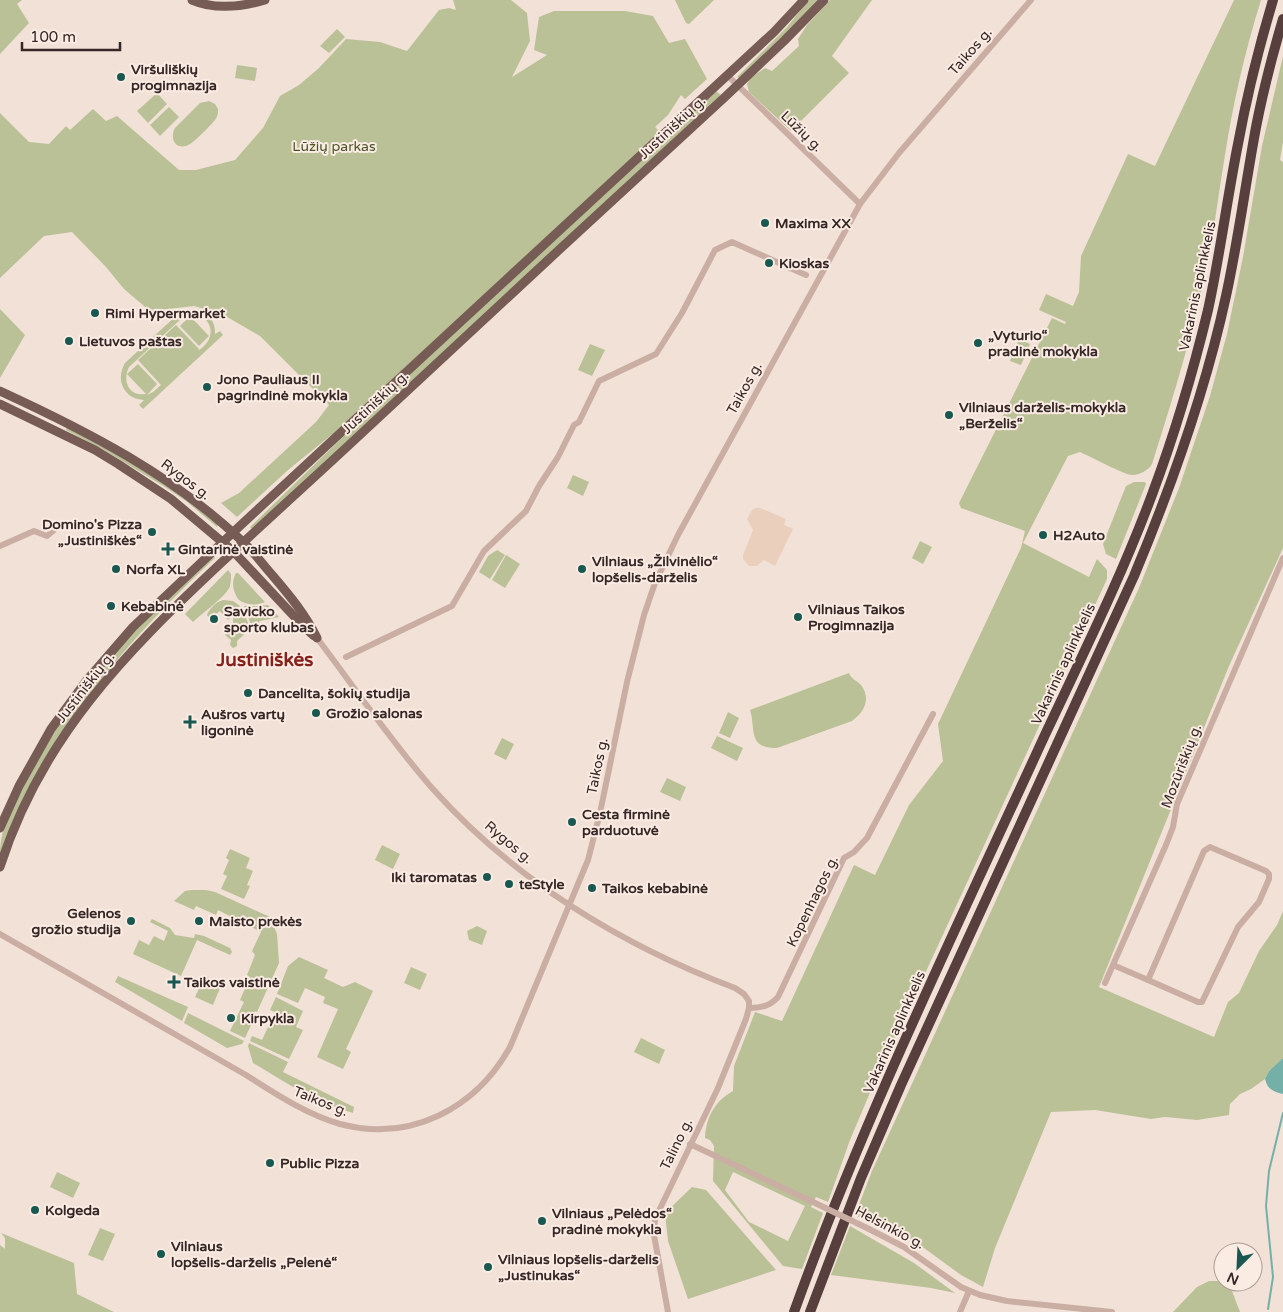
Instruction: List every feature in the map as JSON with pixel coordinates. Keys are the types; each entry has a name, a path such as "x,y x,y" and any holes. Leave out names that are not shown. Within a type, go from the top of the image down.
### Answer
{"highway":[{"name":"Vakarinis aplinkkelis","path":"794,1312 846,1176 886,1083 1127,556 1162,465 1186,392 1208,310 1237,147 1249,91 1273,0"},
{"name":"Vakarinis aplinkkelis","path":"810,1312 858,1187 901,1085 1134,576 1168,493 1189,433 1217,332 1234,254 1253,142 1283,19"}],"main road":[{"path":"192,0 205,5 224,7 265,0"},
{"name":"Justiniškių g.","path":"0,828 32,760 51,729 86,680 132,627 232,532 774,32 804,0"},
{"name":"Justiniškių g.","path":"0,867 20,815 62,738 83,708 136,645 243,542 784,41 824,0"},
{"name":"Rygos g.","path":"0,391 128,455 177,487 243,542 302,610 317,638"},
{"name":"Rygos g.","path":"0,404 95,450 171,500 234,551 305,628 317,638"}],"street":[{"name":"Taikos g.","path":"0,934 171,1031 295,1105 342,1124 378,1129 406,1126 439,1116 472,1095 497,1069 510,1047 591,849 636,647 655,583 696,500 860,204 899,153 1031,0"},
{"name":"Lūžių g.","path":"727,75 860,204"},
{"path":"346,657 452,606 484,551 526,512 574,425 579,422 599,380 656,354 682,313 715,250 732,242 806,276"},
{"path":"0,546 34,531 46,536 54,530"},
{"name":"Mozūriškių g.","path":"1105,983 1166,845 1173,827 1177,804 1283,558"},
{"name":"Rygos g.","path":"317,638 393,741 442,798 472,829 500,853 569,905 636,944 735,988 749,1000 749,1008"},
{"name":"Kopenhagos g.","path":"749,1008 773,1003 778,997 844,858 854,852 867,838 933,714"},
{"path":"1113,965 1198,1002 1202,1002 1238,927 1259,902 1269,879 1268,874 1210,847 1206,848 1148,980"},
{"name":"Talino g.","path":"668,1312 654,1234 658,1211 725,1072 749,1008"},
{"name":"Helsinkio g.","path":"690,1144 904,1247 953,1282 969,1291 994,1299 1112,1312"},
{"path":"960,1312 969,1291"}],"green space":[{"path":"0,0 22,0 17,4 29,23 0,54"},
{"name":"Lūžių parkas","path":"453,0 511,0 527,13 530,41 512,77 547,55 534,50 539,17 554,11 625,11 653,16 669,43 685,39 707,79 685,99 681,95 668,115 655,127 658,130 652,140 335,432 288,470 237,517 221,503 239,493 316,422 329,405 260,336 222,314 194,306 150,311 124,289 106,267 72,232 44,236 0,278 0,113 29,142 49,144 66,126 70,130 93,109 106,121 117,116 179,170 196,170 235,160 263,128 280,96 299,85 319,68 346,39 380,42 407,51 439,10 449,8 456,10"},
{"path":"675,0 714,0 689,24 686,23"},
{"path":"809,0 819,0 760,60 740,78 737,77 787,27"},
{"path":"830,0 872,0 832,56 849,73 791,131 749,92 747,84 750,78 765,68 772,71 799,46 798,39 807,25"},
{"path":"1234,0 1261,0 1236,97 1211,245 1199,300 1177,383 1152,464 1144,472 1132,475 1080,452 1068,456 1023,543 1089,577 1097,559 1107,570 1107,579 869,1095 850,1140 828,1202 816,1197 811,1207 823,1213 802,1269 783,1266 713,1181 714,1146 710,1140 705,1138 707,1123 716,1105 733,1091 734,1066 755,1012 782,1021 854,865 875,875 909,805 943,761 938,724 1021,548 1025,531 961,508 959,503 1052,318 1065,324 1066,322 1039,310 1046,294 1073,306 1079,292 1081,256 1128,154 1155,166","holes":["733,1172 805,1206 788,1241 749,1222 725,1190"]},
{"path":"337,29 345,37 329,53 320,46"},
{"path":"1283,56 1283,142 1280,160 1283,162 1283,548 1229,666 1099,987 1214,1037 1228,1002 1239,993 1259,951 1277,925 1283,911 1283,1058 1269,1071 1265,1079 1240,1094 1230,1104 1229,1115 1197,1120 1165,1117 1151,1119 1095,1110 1051,1112 995,1248 983,1287 961,1275 913,1240 885,1225 879,1223 872,1224 855,1215 872,1171 1139,588 1179,488 1210,396 1227,334 1243,257 1262,146"},
{"path":"237,65 257,68 255,81 235,78"},
{"path":"716,91 721,95 252,529 250,527 377,404"},
{"path":"157,93 167,104 148,123 137,111"},
{"path":"209,101 215,104 218,109 215,120 189,145 179,146 176,144 173,138 175,128 200,103"},
{"path":"169,107 179,117 160,136 150,125"},
{"path":"0,309 25,335 0,378"},
{"path":"196,309 204,313 213,321 215,334 220,331 223,335 143,409 139,405 144,400 131,396 123,388 121,382 122,369 125,363 178,314","holes":["195,314 204,318 211,329 206,344 198,351 199,349 176,325 138,360 161,385 147,395 157,384 138,364 127,374 146,394 135,393 131,390 128,387 126,378 127,372 129,367 182,318"]},
{"path":"190,316 209,336 199,346 180,326"},
{"path":"1019,339 1030,344 1021,365 1010,361"},
{"path":"590,344 605,350 592,376 578,370"},
{"path":"67,427 164,484 201,511 218,525 217,527 186,501 165,487 104,450 66,430"},
{"path":"573,475 589,482 583,496 567,488"},
{"path":"1134,482 1145,482 1146,484 1116,559 1106,554 1103,544 1126,486"},
{"path":"920,541 932,547 923,564 912,558"},
{"path":"497,550 505,555 490,579 479,572 488,556"},
{"path":"506,555 520,564 505,588 492,580"},
{"path":"213,556 215,558 150,623 90,694 40,770 18,811 0,854 5,823 14,804 48,743 75,700 129,637"},
{"path":"228,570 231,574 228,590 193,622 185,614"},
{"path":"236,573 265,602 252,604 239,600 233,587"},
{"path":"223,600 233,601 240,606 230,615 231,617 228,620 220,611 216,614 214,613 209,618 207,615 211,608"},
{"path":"268,605 279,617 260,621 252,628 244,606"},
{"path":"242,607 249,630 237,641 237,646 233,648 230,645 231,640 225,635 233,624 233,616"},
{"path":"849,673 861,685 866,695 863,709 852,721 777,748 761,745 757,741 754,736 750,710"},
{"path":"728,712 739,718 730,738 719,733"},
{"path":"717,736 743,748 737,761 711,748"},
{"path":"502,738 514,744 506,760 494,754"},
{"path":"667,778 686,787 680,801 660,792"},
{"path":"382,845 400,854 393,869 375,860"},
{"path":"230,849 250,858 246,868 253,871 247,885 250,886 244,899 221,889 227,876 223,874 229,860 226,858"},
{"path":"185,891 215,892 270,917 277,934 279,963 257,1012 255,1011 250,1022 252,1023 245,1038 230,1031 244,1002 240,1000 250,977 247,975 255,955 252,951 261,932 218,910 216,915 196,906 194,910 174,901"},
{"path":"152,919 170,928 175,935 194,938 195,934 204,936 230,948 232,952 230,955 197,940 181,976 133,954 139,940 149,945 154,936 164,941 168,931 150,922"},
{"path":"477,926 487,931 482,945 469,940 467,931"},
{"path":"299,957 328,970 324,978 343,987 355,982 373,991 346,1049 351,1052 343,1069 317,1057 338,1009 323,1003 325,997 305,988 298,1003 277,994 288,966"},
{"path":"411,967 427,974 420,990 404,983"},
{"path":"118,976 188,1007 182,1021 115,982"},
{"path":"205,976 222,983 213,1005 195,997"},
{"path":"276,997 303,1011 296,1027 303,1030 289,1059 250,1041 252,1036 262,1040 275,1012 270,1010"},
{"path":"188,1013 244,1041 242,1044 227,1048 184,1023"},
{"path":"641,1038 665,1050 659,1064 634,1052"},
{"path":"249,1043 288,1062 283,1072 354,1107 353,1113 313,1098 253,1063 248,1046"},
{"path":"57,1172 80,1183 73,1198 50,1187"},
{"path":"692,1187 706,1190 776,1270 688,1299 668,1241 665,1213"},
{"path":"850,1226 914,1263 955,1293 931,1288 831,1275"},
{"path":"100,1228 115,1234 103,1261 88,1255"},
{"path":"1,1233 74,1263 77,1294 114,1312 0,1312 0,1245 5,1249 5,1238"},
{"path":"1213,1281 1213,1292 1232,1292 1240,1312 1173,1312 1197,1287"}],"shaded area":[{"path":"756,508 786,519 784,525 793,529 775,566 764,560 757,566 749,566 743,559 753,530 747,519 752,510"}],"water":[{"path":"1283,1058 1283,1094 1271,1090 1265,1079 1269,1071"}],"waterway":[{"path":"1268,1309 1273,1277 1266,1206 1269,1171 1283,1113"}],"place":[{"name":"Viršuliškių progimnazija","path":"121,77"},
{"name":"Maxima XX","path":"765,223"},
{"name":"Kioskas","path":"769,263"},
{"name":"Rimi Hypermarket","path":"95,313"},
{"name":"Lietuvos paštas","path":"69,341"},
{"name":"„Vyturio“ pradinė mokykla","path":"978,343"},
{"name":"Jono Pauliaus II pagrindinė mokykla","path":"207,387"},
{"name":"Vilniaus darželis-mokykla „Berželis“","path":"949,415"},
{"name":"Domino's Pizza „Justiniškės“","path":"152,532"},
{"name":"H2Auto","path":"1043,535"},
{"name":"Gintarinė vaistinė","path":"168,549"},
{"name":"Norfa XL","path":"116,569"},
{"name":"Vilniaus „Žilvinėlio“ lopšelis-darželis","path":"582,569"},
{"name":"Kebabinė","path":"111,606"},
{"name":"Vilniaus Taikos Progimnazija","path":"798,617"},
{"name":"Savicko sporto klubas","path":"214,619"},
{"name":"Dancelita, šokių studija","path":"248,693"},
{"name":"Grožio salonas","path":"316,713"},
{"name":"Aušros vartų ligoninė","path":"190,722"},
{"name":"Cesta firminė parduotuvė","path":"572,822"},
{"name":"Iki taromatas","path":"487,877"},
{"name":"teStyle","path":"509,884"},
{"name":"Taikos kebabinė","path":"592,888"},
{"name":"Gelenos grožio studija","path":"131,921"},
{"name":"Maisto prekės","path":"199,921"},
{"name":"Taikos vaistinė","path":"174,982"},
{"name":"Kirpykla","path":"231,1018"},
{"name":"Public Pizza","path":"270,1163"},
{"name":"Kolgeda","path":"35,1210"},
{"name":"Vilniaus „Pelėdos“ pradinė mokykla","path":"542,1221"},
{"name":"Vilniaus lopšelis-darželis „Pelenė“","path":"161,1254"},
{"name":"Vilniaus lopšelis-darželis „Justinukas“","path":"488,1267"}],"district":[{"name":"Justiniškės","path":"265,659"}]}
